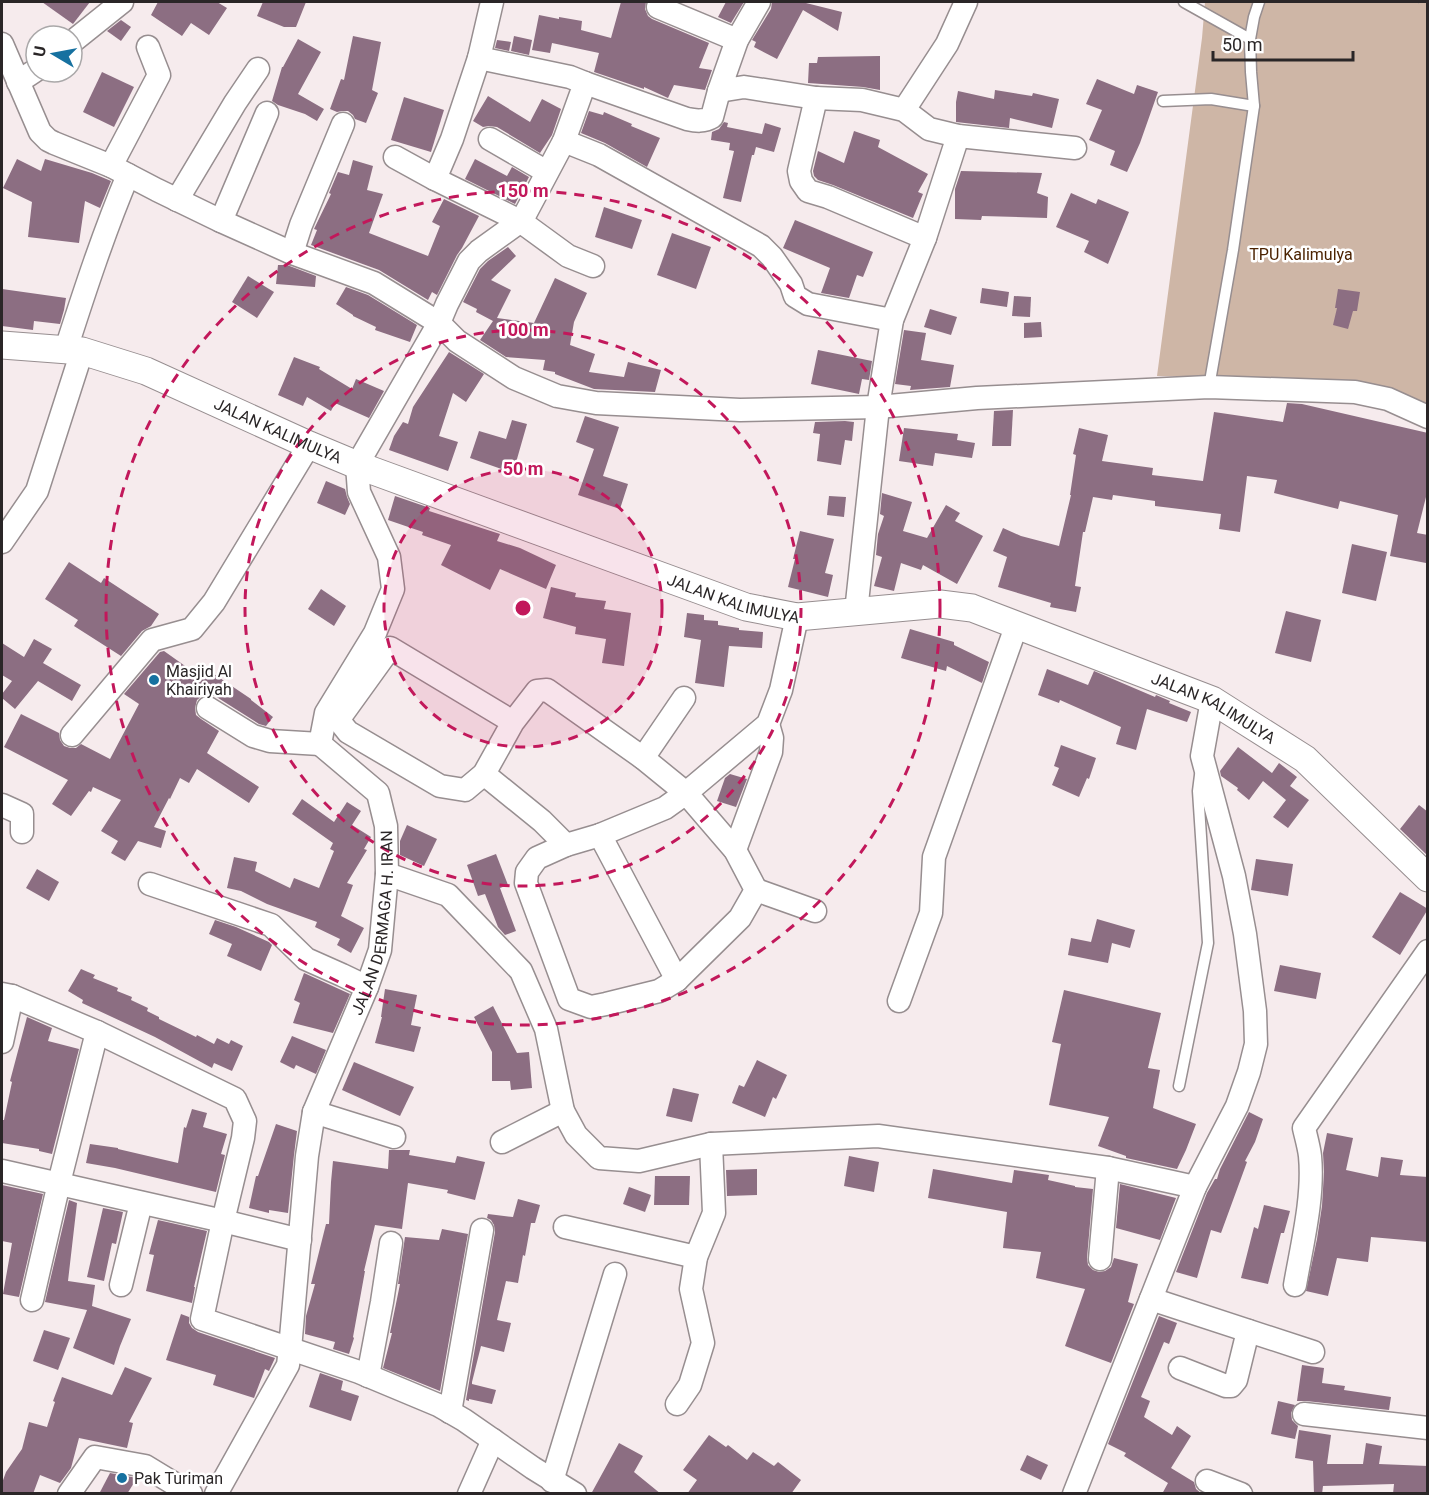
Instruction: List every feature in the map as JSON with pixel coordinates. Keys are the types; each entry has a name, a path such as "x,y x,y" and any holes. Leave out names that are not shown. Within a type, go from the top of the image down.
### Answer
{"street":[{"path":"84,32 122,2"},
{"path":"435,179 452,139 479,58 492,2"},
{"path":"479,58 570,77 687,119 707,120 712,117 737,40 759,2"},
{"path":"904,110 946,44 966,2"},
{"path":"658,8 737,40"},
{"path":"2,44 24,72"},
{"path":"2,542 37,491 74,350 92,267 112,213 119,170 159,75 148,47"},
{"path":"177,200 258,69"},
{"path":"208,708 253,736 270,741 320,744 326,713 375,633 393,589 389,557 358,492 357,465 440,323 469,261 520,221 564,141 585,83"},
{"path":"29,84 40,132 48,140 119,170 177,200 292,253 374,283 440,323 457,341 514,378 557,396 597,403 740,410 879,407 977,398 1209,387 1355,392 1388,399 1428,417"},
{"path":"719,91 744,87 816,98 862,100 904,110 929,129 958,136 1075,148"},
{"path":"816,98 799,171 801,181 808,191 828,197 925,238"},
{"path":"221,221 267,113"},
{"path":"292,253 301,225 343,124"},
{"path":"856,612 879,407 892,320 925,238 958,136"},
{"path":"490,139 547,172"},
{"path":"564,141 599,155 761,246 772,257 795,296 808,304 892,320"},
{"path":"395,157 520,221 568,256 593,266"},
{"name":"JALAN KALIMULYA","path":"2,345 74,350 146,371 357,465 746,607 797,618 940,604 972,608 1017,624 1212,700 1305,759 1428,878"},
{"path":"72,735 152,640 192,628 200,620 214,602 309,445"},
{"path":"756,890 740,918 677,980 659,991 591,1006 569,999 526,883 527,872 537,858 665,808 768,724 781,690 797,618"},
{"path":"899,1001 931,913 934,857 1017,624"},
{"path":"513,722 390,648 341,716 340,722 348,732 440,786 465,790 484,774 513,722 537,691 547,690 643,758 686,793 735,850 756,890 815,911"},
{"path":"643,758 684,698"},
{"path":"1074,1494 1195,1188 1237,1106 1256,1044 1255,1011 1245,934 1236,888 1202,756 1212,700"},
{"path":"735,850 771,752 772,738 768,724"},
{"name":"JALAN DERMAGA H. IRAN","path":"216,1494 288,1365 307,1156 314,1112 367,987 380,950 387,874 386,826 378,793 320,744"},
{"path":"484,774 542,821 566,845"},
{"path":"2,805 22,814 22,832"},
{"path":"600,835 677,980"},
{"path":"387,874 448,895 521,971 546,1029 563,1111 576,1136 599,1158 639,1161 711,1144 878,1136 1108,1168 1195,1188"},
{"path":"150,884 271,925 306,959 367,987"},
{"path":"1294,1285 1310,1188 1310,1156 1304,1128 1428,951"},
{"path":"2,1042 7,995 97,1032 235,1098 245,1121 243,1138 202,1319 368,1376 450,1412 573,1493"},
{"path":"32,1300 97,1032"},
{"path":"502,1142 563,1111"},
{"path":"314,1112 394,1137"},
{"path":"677,1404 690,1385 703,1343 692,1289 696,1257 714,1213 711,1144"},
{"path":"1100,1259 1108,1168"},
{"path":"2,1171 300,1240"},
{"path":"121,1286 141,1203"},
{"path":"565,1227 696,1257"},
{"path":"450,1412 482,1230"},
{"path":"368,1376 391,1243"},
{"path":"552,1480 615,1274"},
{"path":"1150,1299 1313,1352"},
{"path":"1180,1368 1231,1386 1236,1380 1248,1331"},
{"path":"1304,1414 1428,1428"},
{"path":"469,1494 493,1440"},
{"path":"69,1494 95,1456 145,1466 191,1494"},
{"path":"1207,1481 1241,1494"}],"lane":[{"path":"1184,2 1250,39"},
{"path":"1209,387 1233,250 1254,106 1250,39 1258,2"},
{"path":"1163,102 1211,99 1254,106"},
{"path":"1179,1086 1208,943 1198,791 1202,756"}],"green space":[{"name":"TPU Kalimulya","path":"1205,2 1427,2 1427,406 1329,381 1157,376"}],"building":[{"path":"42,2 90,2 73,24"},
{"path":"158,2 217,2 227,8 209,35 191,23 182,36 151,15"},
{"path":"263,2 306,2 296,27 284,27 257,16"},
{"path":"621,2 646,2 645,9 652,19 709,43 699,68 712,70 705,90 674,85 668,98 644,87 644,89 594,72 599,53 552,43 550,53 532,50 539,15 582,21 581,30 611,38"},
{"path":"726,2 744,2 731,23 718,17"},
{"path":"772,2 807,2 842,12 838,31 803,10 777,59 754,47 756,42 752,40 771,9"},
{"path":"121,20 131,27 121,41 107,31"},
{"path":"353,36 381,42 372,90 378,93 366,123 355,119 348,111 337,112 330,109 341,79 344,80"},
{"path":"514,36 532,40 529,55 511,51"},
{"path":"298,39 321,52 298,94 324,109 317,121 272,101 282,67"},
{"path":"497,40 511,42 509,51 495,48"},
{"path":"880,56 880,90 808,83 809,63 817,63 818,57"},
{"path":"102,72 134,87 114,127 83,112"},
{"path":"1097,79 1134,94 1137,85 1158,92 1127,172 1110,165 1115,151 1089,140 1102,110 1086,104"},
{"path":"995,90 1032,96 1033,93 1059,99 1052,128 1010,118 1009,128 956,122 958,91 994,99"},
{"path":"488,96 530,122 542,99 561,109 552,135 540,153 497,127 483,127 473,121"},
{"path":"404,97 444,110 431,152 391,140"},
{"path":"589,111 603,115 604,112 660,138 647,167 605,143 581,133"},
{"path":"724,122 728,123 727,127 762,134 765,123 781,128 774,152 756,147 741,202 723,198 734,151 729,150 730,143 711,140 712,132 719,129"},
{"path":"854,131 880,140 878,147 928,174 918,192 923,194 913,218 818,180 814,176 818,151 844,163"},
{"path":"17,159 41,171 45,159 111,181 100,208 85,201 79,243 28,237 32,202 3,188"},
{"path":"475,159 507,176 512,167 529,177 515,204 465,179"},
{"path":"353,160 373,166 367,190 383,194 369,233 428,256 440,226 432,222 444,199 479,216 437,295 432,292 428,300 379,270 311,245 317,230 314,229 331,194 329,193 338,172 349,175"},
{"path":"961,171 1042,173 1037,193 1048,197 1047,218 982,216 981,220 955,219 955,189"},
{"path":"1071,193 1096,204 1098,199 1129,212 1108,264 1084,252 1089,241 1056,227"},
{"path":"604,207 642,220 632,249 595,237"},
{"path":"795,220 873,252 863,277 857,275 849,298 821,293 830,268 783,248"},
{"path":"672,233 711,247 696,289 657,275"},
{"path":"508,247 516,256 491,280 511,290 497,318 534,323 555,278 587,293 574,322 570,345 595,354 589,372 624,377 628,362 661,370 655,392 594,389 555,374 555,372 543,370 545,360 506,357 480,340 493,321 463,302 480,269"},
{"path":"278,265 287,265 316,276 315,287 276,284"},
{"path":"248,276 274,292 257,318 232,302"},
{"path":"346,287 368,295 417,325 410,342 375,330 376,327 353,316 336,304"},
{"path":"982,288 1009,292 1007,307 980,303"},
{"path":"2,289 66,298 60,324 34,321 33,330 2,326"},
{"path":"1338,289 1360,292 1357,311 1353,311 1348,329 1333,325"},
{"path":"1014,296 1031,297 1030,317 1012,316"},
{"path":"930,309 957,317 951,335 924,327"},
{"path":"1041,322 1042,337 1024,338 1024,323"},
{"path":"904,330 926,333 921,360 954,365 950,387 910,390 911,386 895,384"},
{"path":"818,350 872,361 869,380 862,379 859,394 811,384"},
{"path":"449,352 484,374 466,402 453,393 439,436 458,442 448,471 389,450 394,436 403,422 408,424 413,407"},
{"path":"294,357 320,367 319,369 352,389 356,379 384,391 369,418 335,403 331,411 307,397 303,406 278,395"},
{"path":"1287,403 1302,404 1428,433 1428,489 1417,533 1428,535 1426,563 1390,556 1398,515 1340,501 1338,509 1274,493 1277,480 1247,476 1240,532 1219,529 1221,514 1155,506 1155,501 1113,495 1112,500 1093,497 1085,532 1083,532 1075,586 1081,587 1076,612 1050,607 1051,603 998,587 1007,557 993,551 1003,528 1021,536 1059,546 1071,495 1076,455 1073,454 1079,428 1108,435 1102,461 1153,468 1152,475 1203,481 1214,412 1283,422"},
{"path":"1013,410 1011,446 992,446 994,411"},
{"path":"585,416 619,427 603,476 628,484 620,509 578,495 594,449 576,442"},
{"path":"512,420 527,424 513,473 470,458 479,431 506,439"},
{"path":"815,422 854,422 852,441 845,440 841,465 817,461 820,434 813,433"},
{"path":"904,428 958,434 957,440 975,443 972,458 935,453 933,466 899,461"},
{"path":"326,481 345,489 350,504 345,515 317,503"},
{"path":"882,493 912,502 903,531 927,538 946,505 960,513 955,521 983,536 957,584 923,565 921,570 901,563 894,591 874,586 882,557 876,555 878,534 884,516 880,514"},
{"path":"395,496 430,508 429,511 500,534 497,541 520,548 556,565 546,589 500,569 490,590 441,565 451,545 388,520"},
{"path":"829,496 846,497 844,517 827,515"},
{"path":"800,531 834,539 825,573 833,575 828,597 788,587"},
{"path":"1352,544 1387,552 1376,601 1342,593"},
{"path":"69,562 101,583 104,578 159,614 151,626 142,631 121,656 74,626 78,620 45,599"},
{"path":"551,587 576,593 575,597 606,601 604,609 631,613 624,666 602,663 606,639 575,634 576,627 543,618"},
{"path":"321,589 346,606 334,626 308,609"},
{"path":"1286,611 1321,620 1311,662 1275,653"},
{"path":"687,613 704,615 704,620 718,621 718,625 763,632 762,648 729,646 724,687 695,683 701,640 684,637"},
{"path":"910,629 954,642 954,645 989,662 982,683 947,666 946,671 901,658"},
{"path":"34,639 52,649 43,663 81,685 72,701 38,681 15,709 2,698 2,694 12,681 2,675 2,643 24,657"},
{"path":"164,651 202,678 208,670 273,717 266,726 259,724 215,696 202,696 197,700 196,715 219,731 207,753 259,787 249,803 197,769 189,783 180,778 154,827 166,831 161,848 138,841 125,861 111,853 118,841 101,831 121,800 93,787 71,816 52,804 68,780 4,747 21,714 59,733 64,746 76,748 81,744 110,759 139,704 124,694 160,652"},
{"path":"1047,669 1088,685 1094,671 1155,697 1156,695 1191,712 1187,722 1147,709 1136,750 1116,744 1121,727 1060,700 1059,703 1038,695"},
{"path":"1061,745 1096,758 1089,779 1087,778 1079,797 1052,785 1059,768 1054,766"},
{"path":"1238,747 1272,773 1279,763 1297,777 1290,786 1309,800 1288,828 1273,817 1286,800 1263,781 1249,800 1237,790 1238,788 1221,776 1220,771"},
{"path":"730,774 747,779 736,807 717,801 725,778"},
{"path":"302,799 334,822 347,802 361,811 352,825 371,837 364,849 367,850 347,883 353,885 341,916 364,928 351,953 337,945 340,939 315,927 317,922 267,904 241,891 227,888 234,857 257,862 255,871 290,888 294,878 319,888 334,851 330,849 333,843 292,814"},
{"path":"1419,805 1428,812 1428,856 1400,829"},
{"path":"407,825 437,839 424,866 400,855 400,841"},
{"path":"496,854 508,885 500,888 516,931 505,935 498,927 485,894 478,896 467,865"},
{"path":"1256,859 1293,864 1288,896 1251,890"},
{"path":"37,869 59,882 49,901 26,888"},
{"path":"1400,892 1428,909 1400,955 1372,937"},
{"path":"1097,919 1135,930 1130,948 1112,943 1108,963 1068,955 1071,938 1091,942"},
{"path":"215,920 236,927 272,945 261,971 227,956 232,944 209,934"},
{"path":"1280,965 1321,973 1316,999 1274,991"},
{"path":"81,969 95,975 93,978 118,988 117,991 132,997 131,1000 148,1008 147,1011 159,1019 196,1037 197,1035 214,1044 217,1038 229,1044 231,1040 243,1046 232,1071 214,1063 212,1068 155,1037 82,1003 83,1000 68,991"},
{"path":"304,973 350,994 333,1033 293,1023 300,1003 294,1000"},
{"path":"385,989 417,995 411,1025 421,1027 414,1052 375,1043 382,1017"},
{"path":"1064,990 1161,1013 1148,1068 1160,1070 1153,1108 1196,1124 1177,1169 1126,1158 1126,1156 1098,1146 1109,1117 1049,1105 1061,1044 1052,1042"},
{"path":"493,1006 517,1053 529,1052 532,1088 511,1090 510,1081 492,1081 492,1052 474,1017"},
{"path":"27,1017 52,1028 48,1041 79,1049 52,1154 39,1151 39,1149 2,1143 2,1120 4,1120 12,1082 10,1081"},
{"path":"292,1036 326,1050 316,1074 296,1065 294,1069 280,1062"},
{"path":"757,1060 787,1075 776,1099 773,1097 765,1117 732,1103 739,1085 744,1087"},
{"path":"354,1062 414,1087 400,1116 342,1090"},
{"path":"673,1088 699,1094 692,1122 666,1116"},
{"path":"192,1109 207,1113 203,1127 227,1134 221,1154 225,1155 216,1192 86,1163 90,1144 118,1148 178,1163 184,1127 186,1128"},
{"path":"1249,1112 1263,1119 1245,1161 1247,1162 1221,1233 1211,1230 1197,1278 1176,1272 1207,1193 1217,1179"},
{"path":"276,1124 297,1131 288,1213 269,1210 269,1213 249,1208 256,1176 258,1176"},
{"path":"1327,1133 1353,1138 1346,1170 1378,1177 1381,1157 1403,1160 1400,1175 1428,1177 1428,1242 1371,1237 1368,1262 1337,1258 1328,1296 1306,1291 1322,1206 1323,1153"},
{"path":"389,1150 410,1150 409,1155 455,1163 457,1156 485,1162 475,1200 447,1193 448,1190 408,1183 402,1229 375,1225 349,1354 333,1349 335,1342 305,1334 306,1316 315,1284 311,1284 326,1224 329,1224 333,1161 388,1169"},
{"path":"849,1156 879,1162 874,1192 844,1186"},
{"path":"757,1169 757,1195 727,1196 726,1170"},
{"path":"933,1169 1012,1183 1014,1170 1049,1175 1048,1180 1093,1189 1088,1265 1099,1272 1111,1267 1114,1258 1138,1264 1128,1302 1134,1304 1111,1363 1065,1346 1085,1289 1036,1278 1041,1252 1003,1248 1007,1212 928,1198"},
{"path":"655,1176 690,1176 689,1205 654,1205"},
{"path":"1120,1184 1176,1198 1160,1240 1116,1228"},
{"path":"2,1185 43,1194 19,1297 3,1294 12,1243 2,1241"},
{"path":"629,1187 651,1195 645,1212 623,1204"},
{"path":"518,1199 540,1205 535,1223 531,1223 518,1283 506,1281 497,1320 511,1323 504,1352 481,1346 472,1382 472,1384 496,1390 492,1404 469,1399 469,1401 466,1400 495,1232 494,1225 487,1218 488,1214 513,1217"},
{"path":"69,1200 77,1203 68,1281 95,1285 92,1306 131,1319 114,1365 73,1348 87,1310 45,1302"},
{"path":"1264,1205 1290,1211 1284,1233 1281,1233 1268,1284 1241,1278 1254,1227 1258,1229"},
{"path":"103,1208 123,1212 116,1244 112,1243 104,1281 87,1277"},
{"path":"158,1220 207,1231 192,1303 146,1291 154,1255 149,1254"},
{"path":"442,1229 468,1234 440,1391 383,1368 392,1333 390,1333 400,1284 398,1284 405,1237 439,1240"},
{"path":"181,1314 189,1317 192,1328 198,1332 275,1358 269,1371 265,1369 254,1398 213,1385 216,1375 166,1360"},
{"path":"1159,1316 1177,1323 1169,1344 1164,1342 1141,1397 1150,1401 1144,1417 1172,1435 1177,1426 1191,1436 1171,1468 1194,1482 1196,1489 1202,1494 1162,1494 1168,1483 1124,1456 1126,1453 1108,1444"},
{"path":"44,1330 70,1338 58,1370 33,1361"},
{"path":"1302,1365 1324,1368 1322,1383 1345,1386 1344,1390 1391,1397 1389,1410 1297,1401"},
{"path":"125,1367 152,1378 129,1422 133,1423 127,1448 79,1438 71,1468 60,1483 40,1475 33,1494 2,1494 2,1483 6,1472 22,1449 29,1422 47,1427 62,1377 112,1395"},
{"path":"320,1373 343,1381 341,1390 359,1396 351,1421 309,1407"},
{"path":"1278,1401 1295,1405 1291,1413 1292,1420 1298,1426 1295,1439 1271,1434"},
{"path":"1299,1430 1331,1435 1327,1464 1363,1464 1366,1443 1382,1446 1379,1464 1428,1466 1428,1494 1393,1494 1394,1484 1323,1486 1322,1494 1314,1494 1313,1461 1295,1458"},
{"path":"709,1435 726,1447 728,1445 747,1460 753,1452 774,1466 778,1462 801,1480 791,1494 687,1494 697,1480 683,1470"},
{"path":"619,1443 643,1456 634,1472 661,1494 591,1494"},
{"path":"1027,1455 1048,1465 1041,1480 1020,1470"},
{"path":"110,1473 137,1478 127,1494 99,1494"}],"place":[{"name":"Masjid Al Khairiyah","path":"154,680"},
{"name":"Pak Turiman","path":"122,1478"}]}
